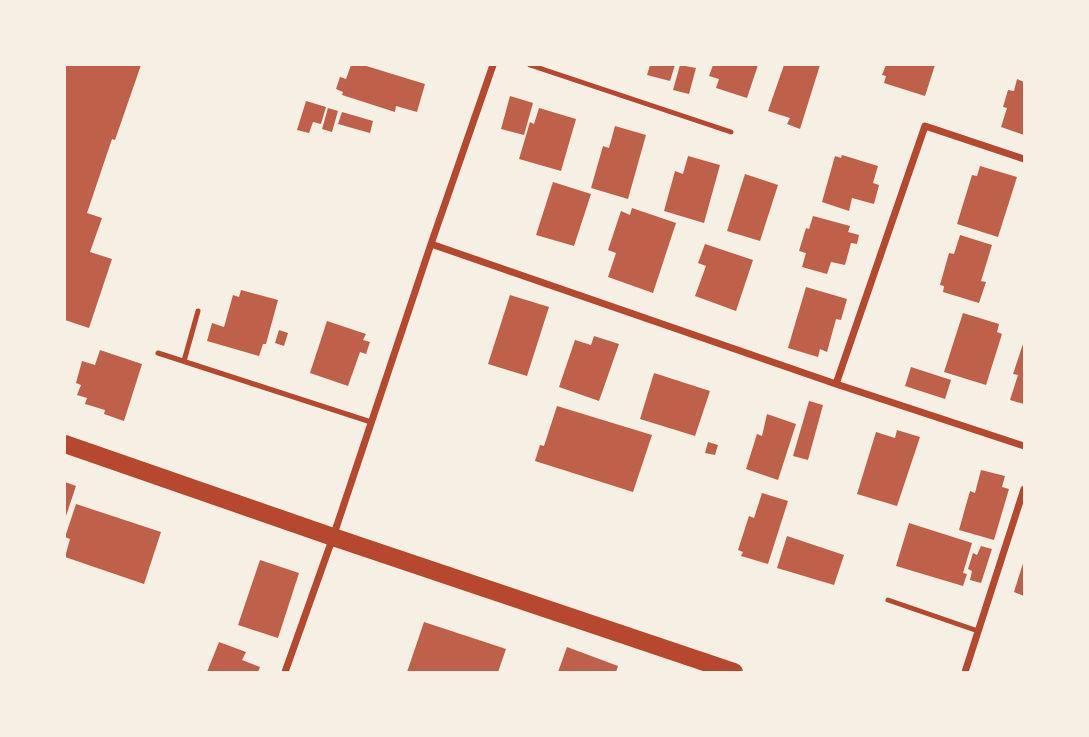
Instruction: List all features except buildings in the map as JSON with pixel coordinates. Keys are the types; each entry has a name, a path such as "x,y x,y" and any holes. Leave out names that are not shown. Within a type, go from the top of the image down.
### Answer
{"main road":[{"path":"65,444 734,672"}],"street":[{"path":"285,672 493,65"},
{"path":"836,384 925,126 1024,159"},
{"path":"431,244 1024,446"},
{"path":"965,672 1024,489"}],"lane":[{"path":"530,65 732,132"},
{"path":"184,361 198,312"},
{"path":"158,353 371,422"},
{"path":"888,600 978,631"}]}
